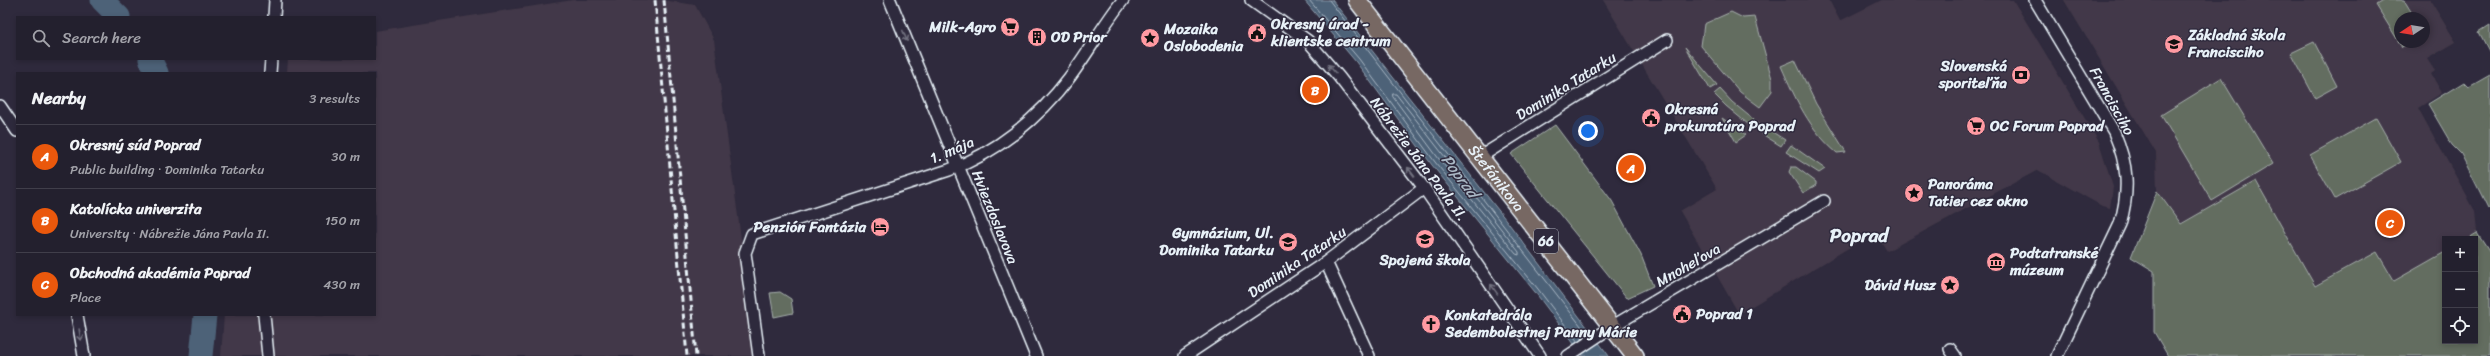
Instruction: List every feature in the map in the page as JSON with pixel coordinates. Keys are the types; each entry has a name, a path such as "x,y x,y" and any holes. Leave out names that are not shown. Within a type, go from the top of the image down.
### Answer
{"main road":[{"name":"Štefánikova","path":"1356,0 1480,157 1606,330 1636,356"}],"street":[{"path":"274,16 275,0"},
{"name":"Hviezdoslavova","path":"890,0 1036,356"},
{"name":"1. mája","path":"759,356 745,253 752,234 958,166 988,151 1042,109 1070,78 1123,0"},
{"name":"Nábrežie Jána Pavla II.","path":"1251,0 1308,41 1339,77 1424,188 1540,356"},
{"name":"Francisciho","path":"2035,0 2114,132 2120,146 2128,180 2125,207 2120,224 2057,356"},
{"name":"Dominika Tatarku","path":"1480,157 1667,40"},
{"path":"270,72 271,60"},
{"path":"0,106 16,130"},
{"name":"Dominika Tatarku","path":"1184,356 1326,262 1424,188"},
{"name":"Mnoheľova","path":"1570,354 1606,330 1824,201"},
{"path":"1326,262 1369,356"},
{"path":"77,316 84,356"},
{"path":"264,316 268,356"}],"shaded area":[{"path":"573,0 662,0 695,5 714,40 757,356 221,356 224,316 376,316 376,72 287,72 288,60 376,60 376,31"},
{"path":"1603,0 1829,0 1840,21 1882,0 2013,0 2099,142 2113,187 2110,208 2102,206 2038,170 1887,251 1875,232 1739,314 1680,211 1717,189"},
{"path":"2064,0 2430,0 2456,42 2427,59 2435,71 2431,74 2442,93 2418,108 2475,211 2477,233 2472,236 2442,236 2442,254 2394,281 2377,252 2315,286 2256,181 2181,224 2157,191 2156,153"}],"green space":[{"path":"2384,0 2404,0 2411,12 2394,12 2394,34 2376,5"},
{"path":"1731,12 1743,18 1755,17 1772,79 1772,91 1760,107 1740,92 1701,46 1704,24"},
{"path":"2490,25 2490,53 2479,32"},
{"path":"2314,42 2337,86 2315,98 2291,53"},
{"path":"1685,47 1717,85 1710,89"},
{"path":"1795,60 1816,104 1846,152 1837,153 1827,144 1804,113 1781,66"},
{"path":"2490,75 2490,206 2488,208 2461,154 2452,145 2428,104 2464,82 2469,87"},
{"path":"2221,78 2273,164 2212,201 2161,115"},
{"path":"1720,89 1732,102 1759,124 1754,129 1714,94"},
{"path":"1722,118 1746,135 1736,142"},
{"path":"2376,118 2401,162 2335,199 2310,155"},
{"path":"1555,125 1612,201 1641,255 1653,286 1627,298 1511,154"},
{"path":"1766,128 1785,140 1781,146 1762,134"},
{"path":"1791,145 1825,169 1819,173 1786,152"},
{"path":"1791,167 1796,167 1816,182 1816,185 1803,193 1789,172"},
{"path":"2256,181 2315,286 2377,252 2394,281 2442,254 2442,344 2478,344 2478,236 2472,236 2477,233 2490,253 2490,356 2168,356 2154,332 2154,271 2131,257 2157,191 2181,224"},
{"path":"780,292 791,299 793,313 774,317 770,293"}],"water":[{"path":"1304,0 1332,0 1506,220 1609,356 1583,356 1535,292 1432,165 1356,62"}],"waterway":[{"path":"102,0 118,16"},
{"path":"150,60 156,72"},
{"path":"201,356 205,316"}],"railway":[{"path":"655,0 687,356"},
{"path":"664,0 696,356"}],"place":[{"name":"Milk-Agro","path":"1010,27"},
{"name":"Okresný úrad - klientske centrum","path":"1257,33"},
{"name":"OD Prior","path":"1037,37"},
{"name":"Mozaika Oslobodenia","path":"1150,38"},
{"name":"Základná škola Francisciho","path":"2174,44"},
{"name":"Slovenská sporiteľňa","path":"2021,75"},
{"name":"Katolícka univerzita","path":"1315,90"},
{"name":"Okresná prokuratúra Poprad","path":"1651,118"},
{"name":"OC Forum Poprad","path":"1976,126"},
{"name":"Okresný súd Poprad","path":"1631,168"},
{"name":"Panoráma Tatier cez okno","path":"1914,193"},
{"name":"Obchodná akadémia Poprad","path":"2390,223"},
{"name":"Penzión Fantázia","path":"880,227"},
{"name":"Spojená škola","path":"1425,239"},
{"name":"Gymnázium, Ul. Dominika Tatarku","path":"1288,242"},
{"name":"Podtatranské múzeum","path":"1996,262"},
{"name":"Dávid Husz","path":"1950,285"},
{"name":"Poprad 1","path":"1682,314"},
{"name":"Konkatedrála Sedembolestnej Panny Márie","path":"1431,324"}],"district":[{"name":"Poprad","path":"1859,235"}]}
